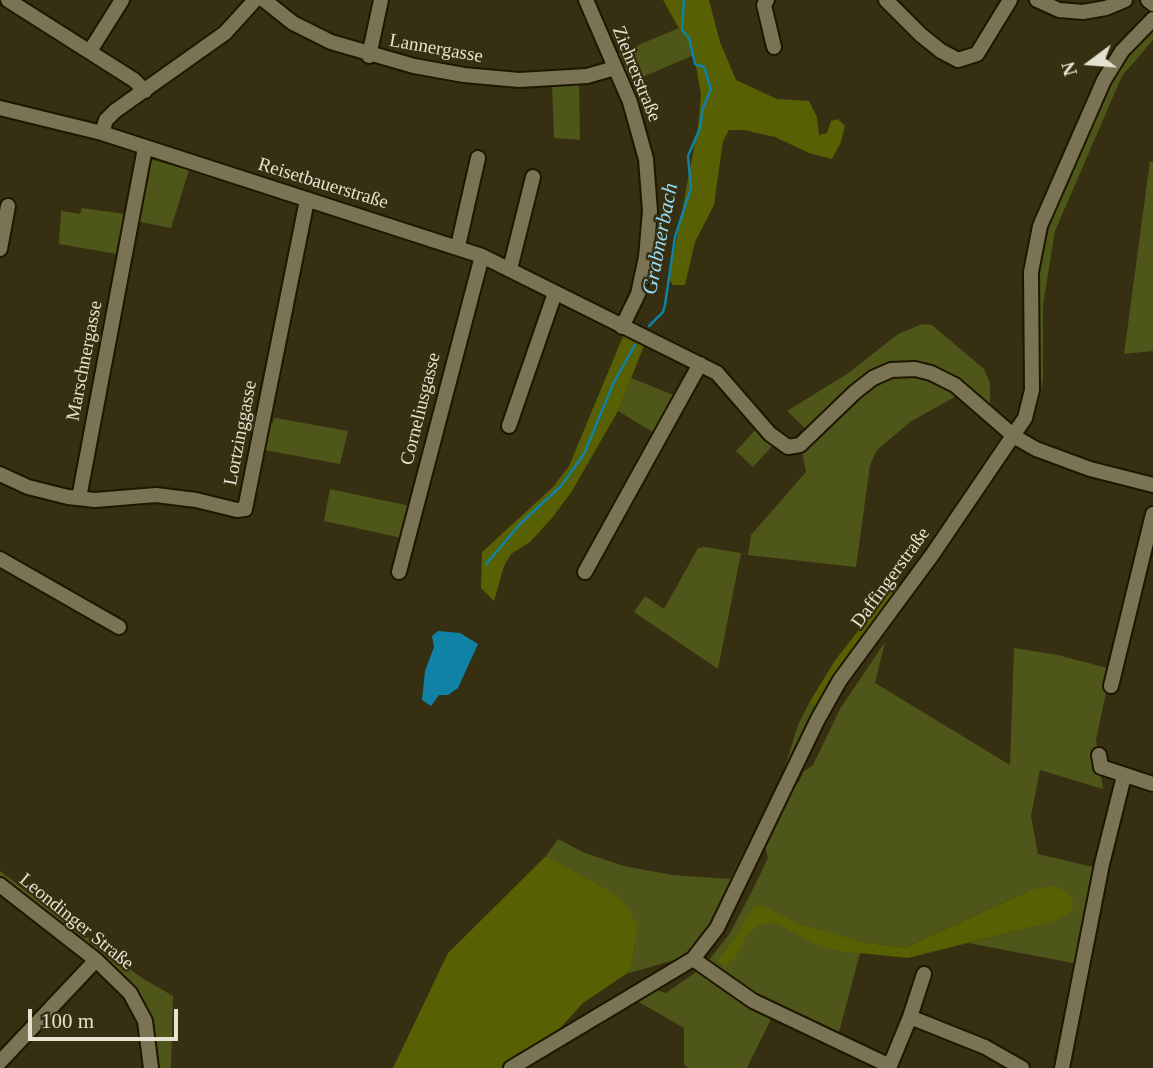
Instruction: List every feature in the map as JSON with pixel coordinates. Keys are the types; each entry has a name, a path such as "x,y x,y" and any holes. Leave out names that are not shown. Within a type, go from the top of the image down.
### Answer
{"street":[{"path":"8,0 134,80 145,91"},
{"path":"90,51 122,0"},
{"path":"102,133 106,120 115,111 225,33 255,0"},
{"name":"Lannergasse","path":"264,0 302,28 333,43 369,56 432,70 507,80 578,77 615,68"},
{"path":"369,56 381,0"},
{"name":"Ziehrerstraße","path":"586,0 635,115 643,144 650,211 642,277 633,307 622,327"},
{"path":"766,0 764,5 774,47"},
{"path":"886,0 921,35 958,60 977,54 1010,0"},
{"path":"1037,0 1059,10 1090,12 1125,0"},
{"path":"1148,0 1153,4"},
{"name":"Daffingerstraße","path":"511,1068 693,959 717,928 818,719 840,680 1015,437 1028,409 1032,390 1030,291 1040,226 1104,80 1122,51 1153,19"},
{"name":"Reisetbauerstraße","path":"0,108 102,133 458,246 482,256 700,364 725,381 770,434 791,448 800,445 873,378 900,369 924,371 948,381 1015,437"},
{"name":"Marschnergasse","path":"79,498 145,148"},
{"path":"458,246 478,158"},
{"path":"510,269 533,177"},
{"name":"Lortzinggasse","path":"79,498 101,500 156,495 196,500 237,510 245,509 307,200"},
{"path":"0,249 8,206"},
{"name":"Corneliusgasse","path":"399,572 482,256"},
{"path":"509,426 555,293"},
{"path":"585,572 700,364"},
{"path":"1015,437 1067,461 1153,485"},
{"path":"0,474 28,487 79,498"},
{"path":"1111,686 1153,514"},
{"path":"0,559 119,627"},
{"path":"1098,755 1101,767 1153,784"},
{"path":"1062,1068 1102,864 1124,776"},
{"name":"Leondinger Straße","path":"0,885 120,981 139,1006 145,1021 151,1068"},
{"path":"693,959 753,1001 889,1067 924,974"},
{"path":"0,1062 96,960"},
{"path":"910,1017 985,1047 1022,1068"}],"green space":[{"path":"663,0 709,0 720,42 736,80 777,99 809,101 817,117 819,135 827,133 831,121 838,119 845,126 841,142 832,159 809,153 775,137 744,130 729,130 723,141 714,205 695,242 685,285 673,285 669,279 698,127 701,94 694,55"},
{"path":"679,28 694,55 631,82 617,54"},
{"path":"1153,28 1153,40 1122,76 1055,231 1043,305 1043,380 1037,408 1023,435 1038,394 1037,271 1044,236 1110,82 1125,56"},
{"path":"579,80 580,140 554,138 552,82"},
{"path":"153,160 189,170 171,228 136,221 149,162"},
{"path":"1150,161 1153,162 1153,351 1124,354"},
{"path":"82,208 125,214 117,254 59,244 61,211 80,214"},
{"path":"922,324 932,325 984,369 990,383 990,410 901,365 808,431 787,411 847,374 898,334"},
{"path":"624,334 646,341 618,411 572,491 552,518 530,542 511,554 504,566 494,601 481,588 482,552 553,487 569,466"},
{"path":"914,373 960,394 910,422 877,450 870,465 856,567 748,555 751,535 806,472 802,452 804,446 882,377"},
{"path":"631,378 676,396 656,434 618,411"},
{"path":"270,417 348,431 340,464 264,450 269,423 273,423 274,418"},
{"path":"756,429 773,445 753,467 736,451"},
{"path":"330,489 410,506 402,538 324,521"},
{"path":"698,548 741,553 718,669 634,612 645,596 664,609"},
{"path":"891,588 896,591 855,646 819,708 809,703 834,662"},
{"path":"885,642 875,683 1010,765 1014,648 1058,655 1111,669 1096,740 1103,789 1040,770 1031,816 1038,854 1097,868 1078,964 968,943 1054,921 1069,913 1073,903 1066,891 1031,890 904,948 863,942 838,1036 753,998 706,964 730,933 768,858 765,846 793,784 799,782 803,772 813,765 840,709"},
{"path":"809,703 819,708 709,933 688,956 626,974 635,946 546,856 558,839 585,853 624,866 672,875 730,879 783,773 798,725"},
{"path":"546,856 618,896 629,909 638,926 631,966 626,974 583,1003 552,1037 503,1068 393,1068 448,953"},
{"path":"0,871 142,978 173,996 171,1068 157,1068 152,1024 132,985 109,963 0,877"},
{"path":"1053,886 1066,891 1074,903 1070,913 1055,921 908,958 839,951 812,943 777,923 761,924 749,932 736,957 725,966 717,961 734,940 754,906 761,905 799,924 862,942 904,948 1031,890"},
{"path":"699,970 772,1017 747,1068 689,1068 684,1065 684,1028 637,1001 656,990 666,993"}],"water":[{"path":"438,631 460,633 478,644 458,688 448,695 439,695 431,706 422,700 425,671 434,647 432,636"}],"waterway":[{"name":"Grabnerbach","path":"649,326 663,312 665,305 675,237 691,188 688,156 700,128 703,108 711,89 704,67 695,64 689,38 682,30 684,0"},
{"name":"Grabnerbach","path":"486,564 521,523 561,486 584,454 614,382 635,345"}]}
